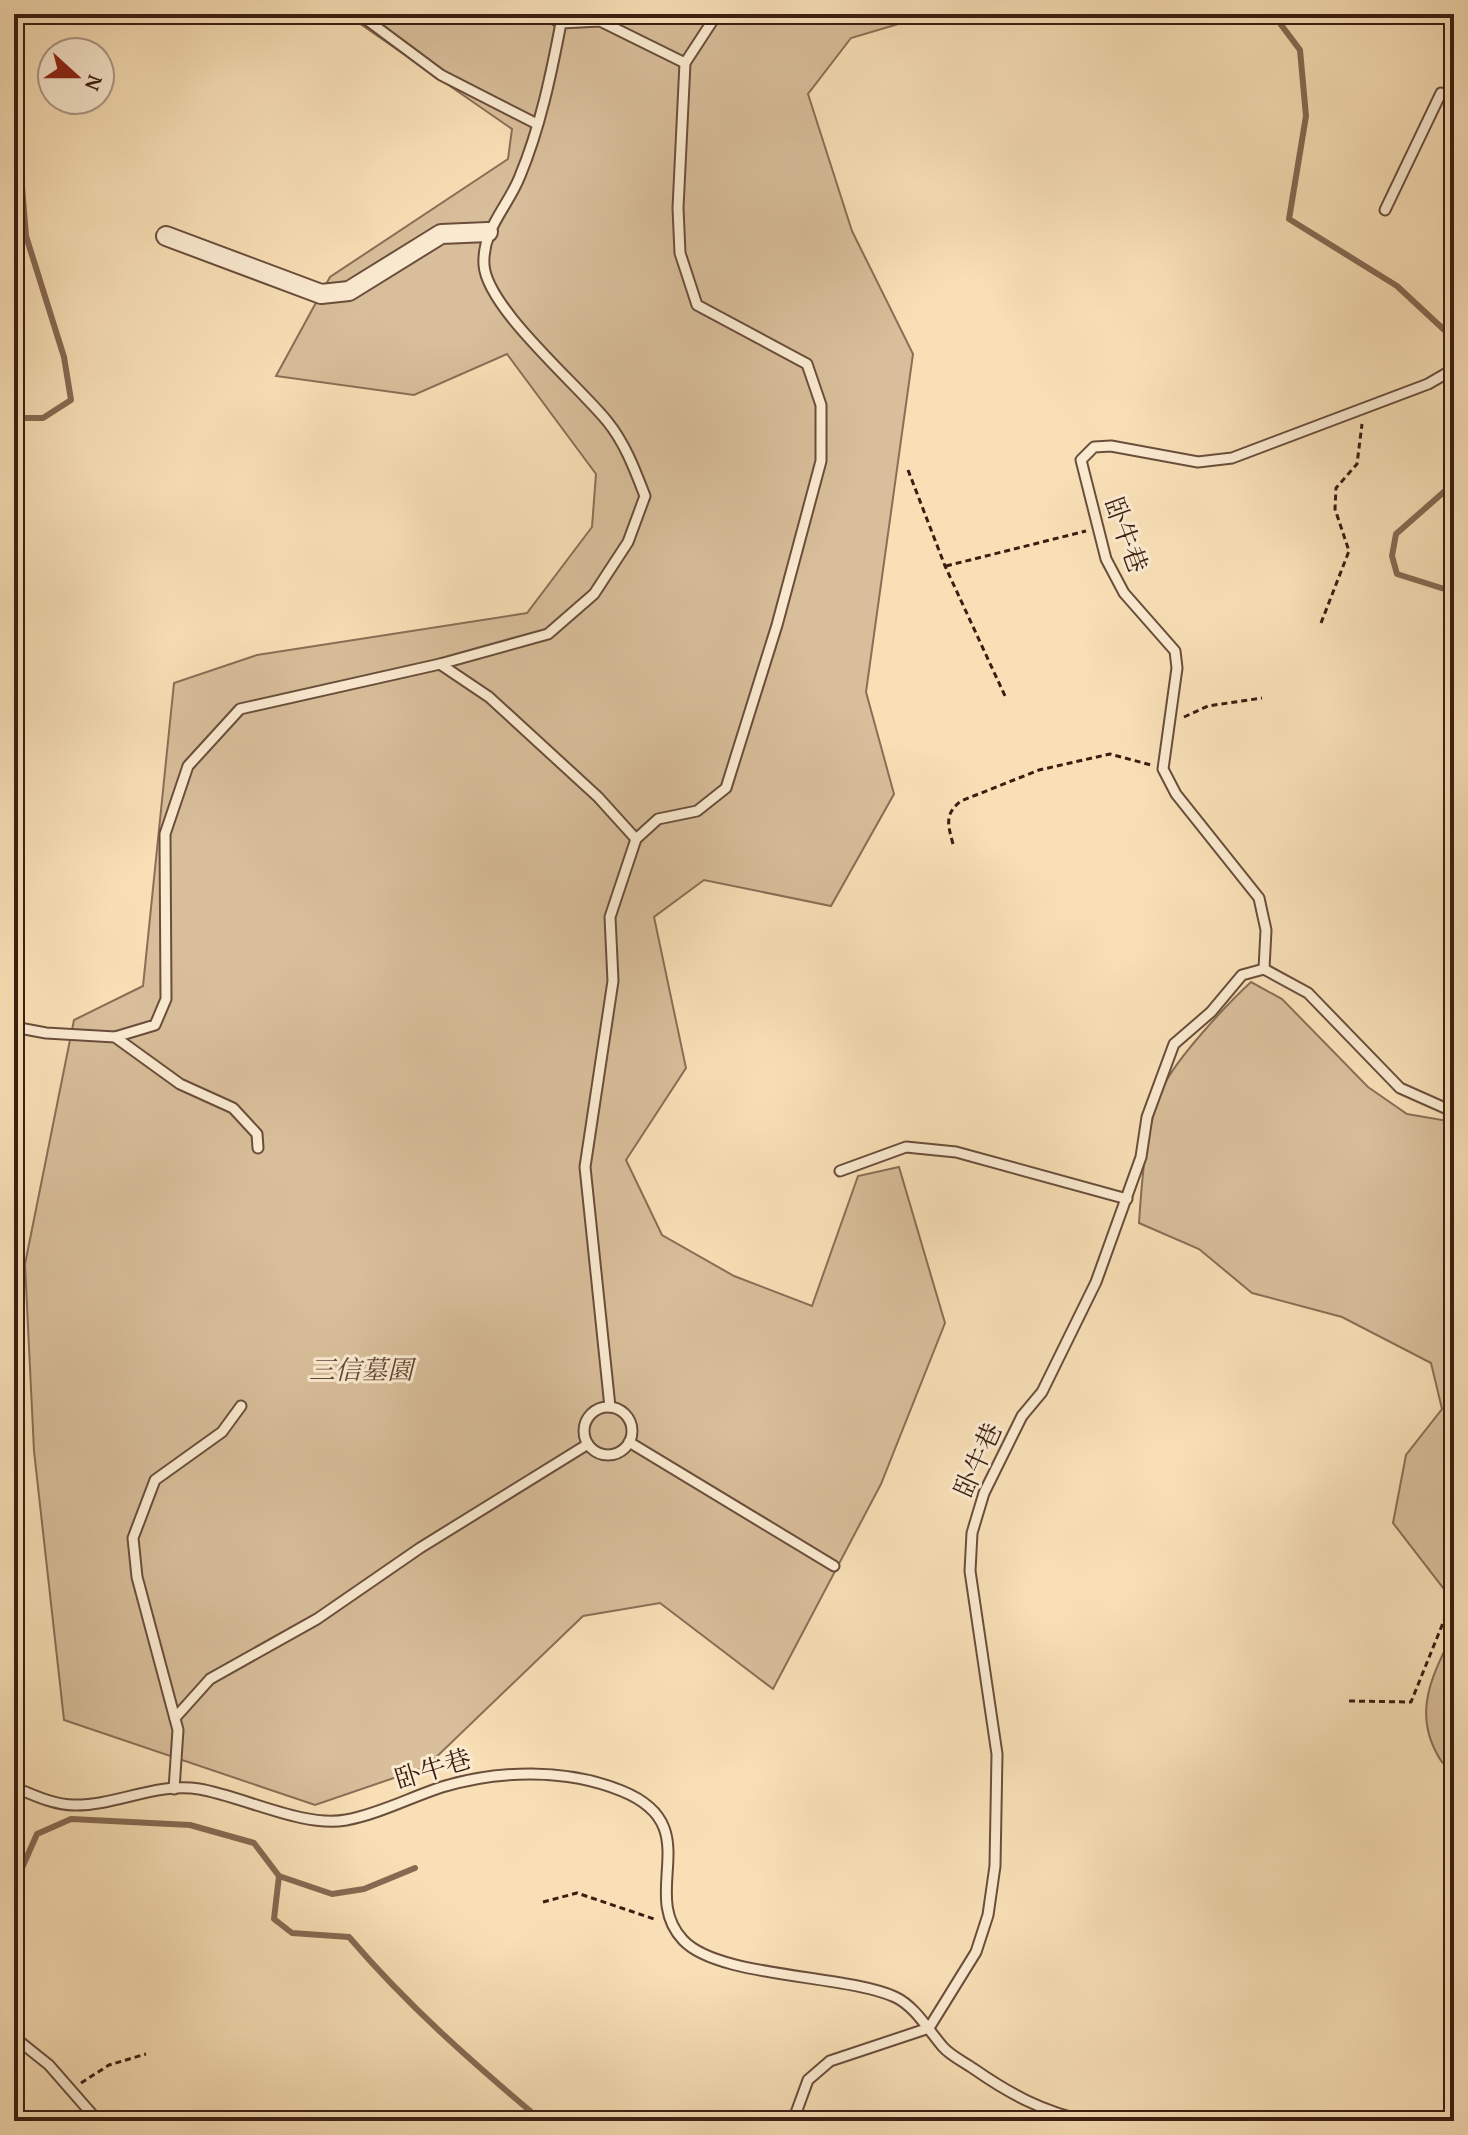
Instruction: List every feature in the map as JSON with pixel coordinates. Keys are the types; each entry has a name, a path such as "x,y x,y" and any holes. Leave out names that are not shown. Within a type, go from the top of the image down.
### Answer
{"street":[{"path":"166,236 321,294 349,291 441,234 488,232"}],"lane":[{"path":"359,14 441,75 537,124"},
{"path":"545,14 561,23 600,21 685,63"},
{"path":"610,1407 585,1167 613,981 610,917 636,839 658,819 697,811 726,788 777,625 821,461 821,405 807,364 697,305 680,253 678,208 685,63 717,14"},
{"path":"14,1027 46,1033 115,1037 155,1025 166,999 165,834 188,766 240,709 440,664 548,634 594,594 628,542 645,496 630,457 609,423 494,297 484,265 488,232 520,179 537,124 561,23"},
{"path":"1385,210 1441,93 1454,101"},
{"name":"卧牛巷","path":"1163,769 1177,668 1175,651 1124,593 1106,559 1081,474 1081,460 1094,447 1111,446 1198,462 1232,458 1365,409 1454,369"},
{"path":"440,664 489,697 598,797 636,839"},
{"path":"1163,769 1176,794 1259,898 1266,930 1264,969 1308,993 1400,1088 1454,1112"},
{"name":"卧牛巷","path":"929,2028 976,1952 988,1915 995,1866 997,1754 972,1593 972,1533 984,1493 1022,1416 1042,1392 1096,1282 1141,1157 1147,1117 1174,1044 1211,1012 1242,975 1264,969"},
{"path":"115,1037 180,1084 233,1108 257,1134 258,1148"},
{"path":"840,1171 906,1147 918,1148 956,1152 1127,1199"},
{"path":"174,1789 175,1718 137,1577 133,1538 155,1480 222,1432 241,1406"},
{"path":"610,1407 629,1419 629,1442 609,1455 593,1451 584,1436 587,1419 601,1408 610,1407"},
{"path":"629,1442 834,1566"},
{"path":"175,1718 210,1679 317,1619 420,1548 588,1444"},
{"name":"卧牛巷","path":"14,1787 71,1805 174,1789 198,1789 290,1813 344,1820 490,1774 551,1775 621,1790 656,1812 670,1840 666,1911 672,1925"},
{"path":"672,1925 685,1943 736,1964 813,1977 897,1998 929,2028 944,2048 1015,2097 1047,2116 1087,2121"},
{"path":"793,2121 808,2080 830,2061 929,2028"},
{"path":"14,2037 49,2065 98,2121"}],"path":[{"path":"1321,623 1349,551 1335,509 1336,488 1357,464 1365,409"},
{"path":"908,470 945,566 1005,696"},
{"path":"945,566 1098,528"},
{"path":"1169,723 1208,706 1262,698"},
{"path":"953,844 947,822 950,809 961,801 1039,770 1110,754 1163,769"},
{"path":"1349,1701 1411,1702 1445,1618 1454,1610"},
{"path":"543,1902 577,1893 672,1925"},
{"path":"71,2090 109,2065 146,2054"}],"green space":[{"name":"三信墓園","path":"346,14 932,14 851,38 808,94 852,231 913,354 866,692 894,794 831,906 704,880 654,917 686,1068 626,1160 662,1235 734,1276 812,1306 858,1176 899,1167 945,1323 881,1484 773,1689 660,1603 583,1616 426,1767 315,1805 64,1720 34,1451 25,1264 74,1020 143,986 174,683 257,655 527,613 592,527 596,474 507,354 414,395 276,376 330,277 508,159 512,129"},
{"path":"1251,982 1282,999 1368,1087 1407,1114 1454,1122 1454,1602 1393,1523 1406,1455 1442,1409 1431,1363 1342,1317 1252,1293 1199,1249 1139,1223 1148,1137 1163,1087 1190,1047"},
{"path":"1454,1630 1454,1770 1438,1756 1428,1732 1426,1717 1430,1688"}],"waterway":[{"path":"1273,14 1300,50 1306,116 1289,219 1397,286 1454,339"},
{"path":"14,88 26,236 64,357 71,400 43,418 14,418"},
{"path":"1454,483 1396,534 1392,556 1397,574 1454,592"},
{"path":"14,1886 37,1834 71,1819 190,1825 254,1843 279,1876 274,1919 292,1933 349,1937 394,1987 442,2033 542,2121"},
{"path":"279,1876 332,1894 364,1889 415,1868"}]}
